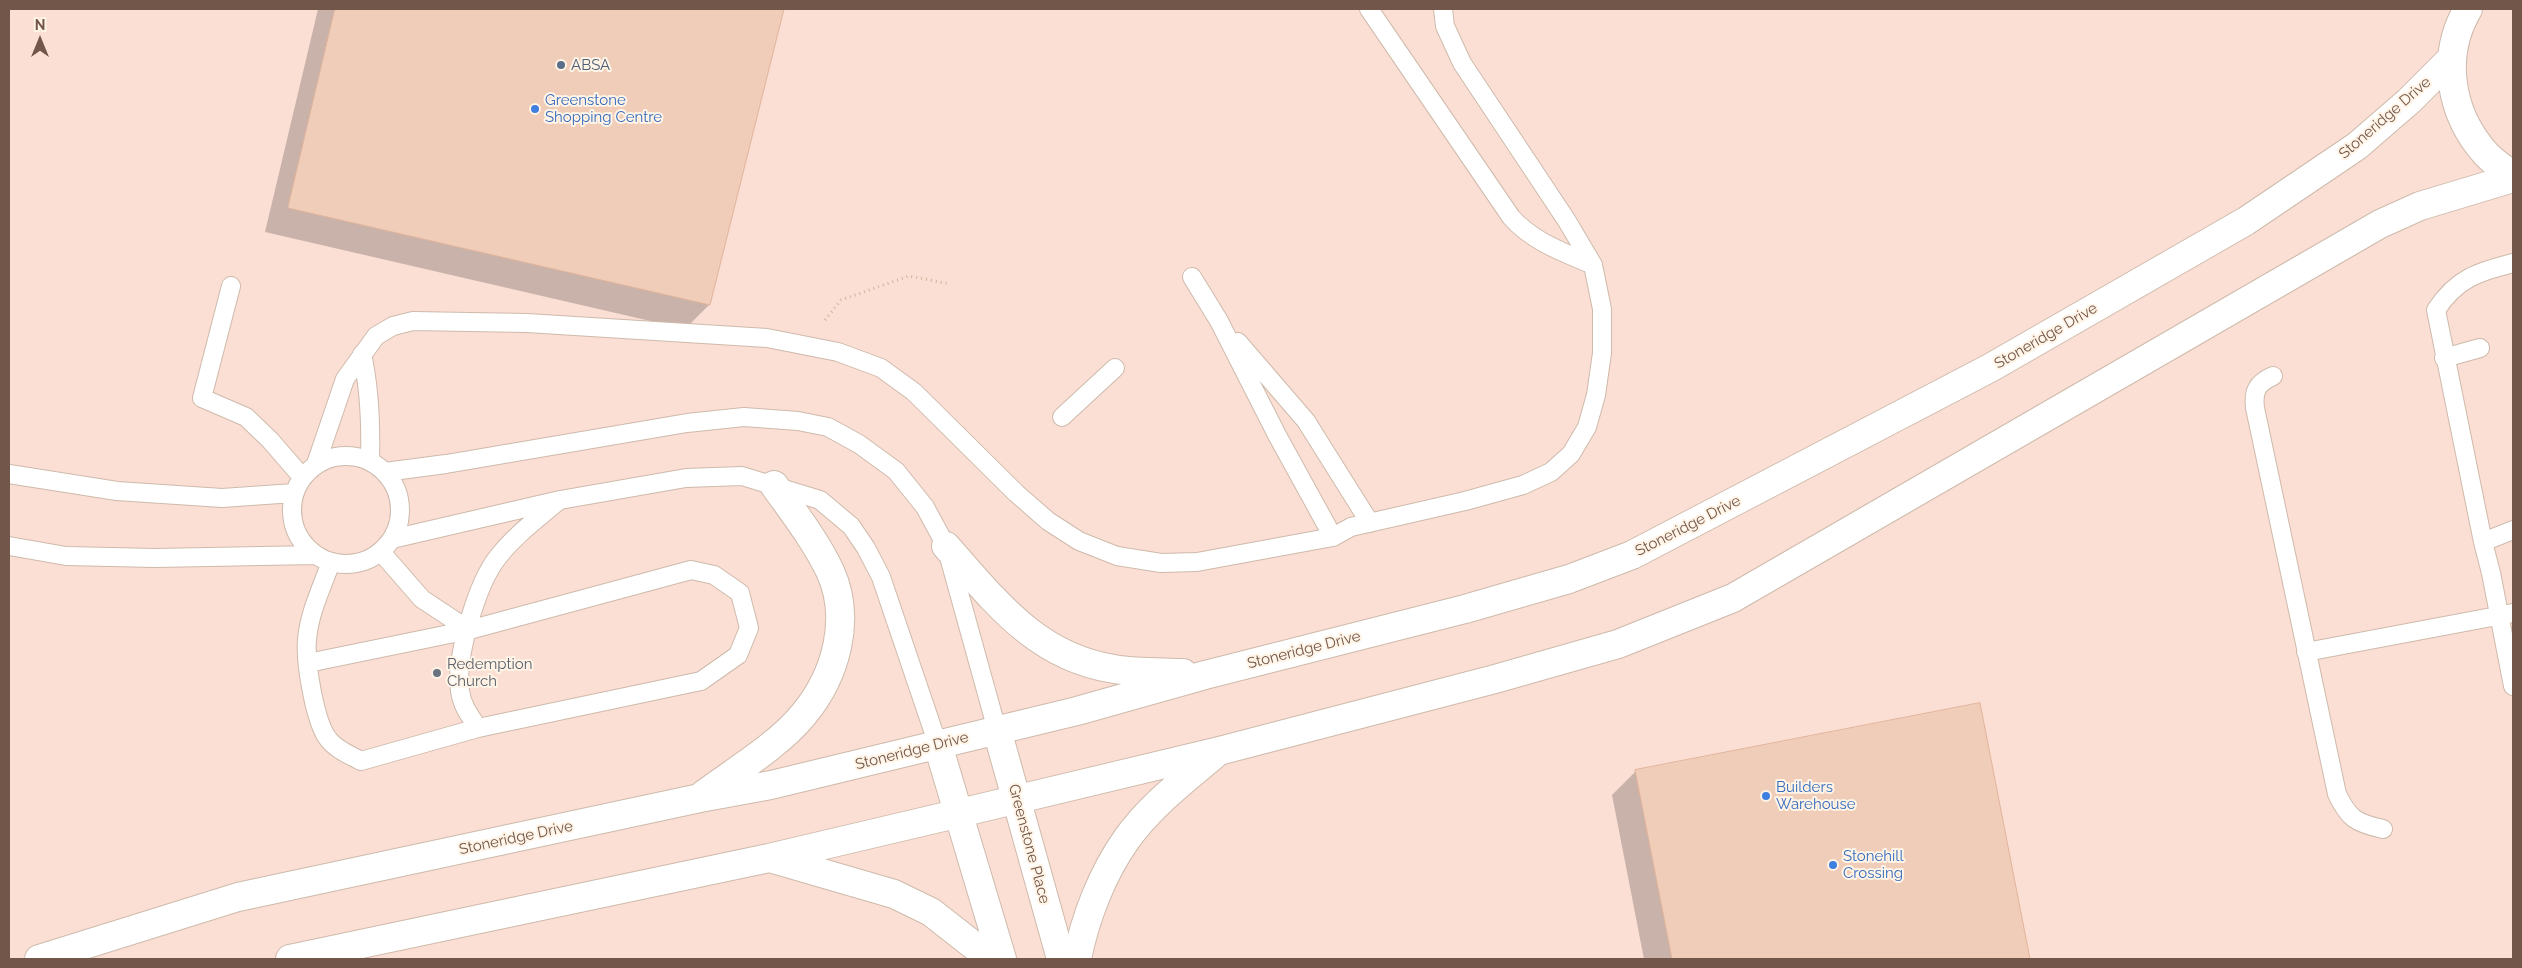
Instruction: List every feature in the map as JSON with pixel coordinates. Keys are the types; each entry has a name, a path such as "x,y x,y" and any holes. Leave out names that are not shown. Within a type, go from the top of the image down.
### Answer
{"street":[{"path":"2468,9 2460,22 2451,59 2454,94 2466,127 2487,155 2513,176"},
{"name":"Stoneridge Drive","path":"39,959 238,897 700,798 770,785 938,745 1077,711 1205,675 1465,610 1569,579 1650,546 1990,368 2246,221 2357,146 2409,101 2451,59"},
{"path":"290,959 769,858 1017,800 1219,751 1495,679 1618,644 1733,598 2380,224 2420,206 2513,176"},
{"path":"700,798 776,740 804,715 822,687 834,661 840,633 839,601 830,572 809,534 774,485"},
{"path":"946,546 1020,627 1049,646 1078,660 1114,669 1205,675"},
{"name":"Greenstone Place","path":"997,730 1061,959"},
{"path":"938,745 960,813 1002,959"},
{"path":"1077,959 1090,913 1105,876 1126,840 1173,790 1219,751"},
{"path":"769,858 894,894 931,912 991,959"}],"lane":[{"path":"1369,9 1523,230 1547,245 1593,265"},
{"path":"316,464 346,379 362,354 376,336 393,326 413,321 527,323 767,338 838,352 881,368 914,392 1048,522 1079,541 1117,556 1161,563 1197,562 1333,537 1351,527 1523,484 1552,472 1571,454 1587,427 1596,395 1602,353 1602,309 1593,265 1567,221 1462,63 1445,26 1443,9"},
{"path":"2513,263 2466,278 2454,286 2436,310 2444,358 2483,542 2507,615 2513,686"},
{"path":"1192,277 1219,321 1277,435 1333,537"},
{"path":"232,286 202,398 246,417 270,440 302,477"},
{"path":"1219,321 1306,421 1370,523"},
{"path":"2444,358 2480,348"},
{"path":"362,354 368,378 371,423 370,461"},
{"path":"1062,417 1115,368"},
{"path":"2273,376 2262,380 2257,387 2254,396 2255,408 2337,794 2352,819 2362,824 2383,829"},
{"path":"385,472 446,464 687,423 744,417 798,421 828,427 859,444 896,471 924,507 946,546 997,730"},
{"path":"323,559 302,543 294,528 291,511 294,493 302,477 316,464 333,457 352,456 370,461 385,472 396,487 401,505 399,523 386,545"},
{"path":"9,474 117,491 222,498 294,493"},
{"path":"9,546 66,556 323,559 348,564 366,560 386,545 560,500 686,478 742,476 820,500 850,526 866,548 882,577 938,745"},
{"path":"478,728 466,711 460,691 460,659 484,579 498,556 560,500"},
{"path":"2483,542 2513,530"},
{"path":"386,545 422,599 468,630"},
{"path":"308,662 468,630 691,570 714,574 740,593 749,628 738,655 701,681 478,728 361,761 342,752 328,740 313,702 308,662 307,640 323,559"},
{"path":"2306,652 2507,615"}],"path":[{"path":"842,300 909,276 950,284"}],"shaded area":[{"path":"9,9 2513,9 2513,959 9,959"}],"building":[{"name":"Greenstone Shopping Centre","path":"335,9 784,9 710,305 288,208"},
{"name":"Stonehill Crossing","path":"1980,703 2030,959 1672,959 1635,770"}],"place":[{"name":"ABSA","path":"561,65"},
{"name":"Greenstone Shopping Centre","path":"535,109"},
{"name":"Redemption Church","path":"437,673"},
{"name":"Builders Warehouse","path":"1766,796"},
{"name":"Stonehill Crossing","path":"1833,865"}]}
